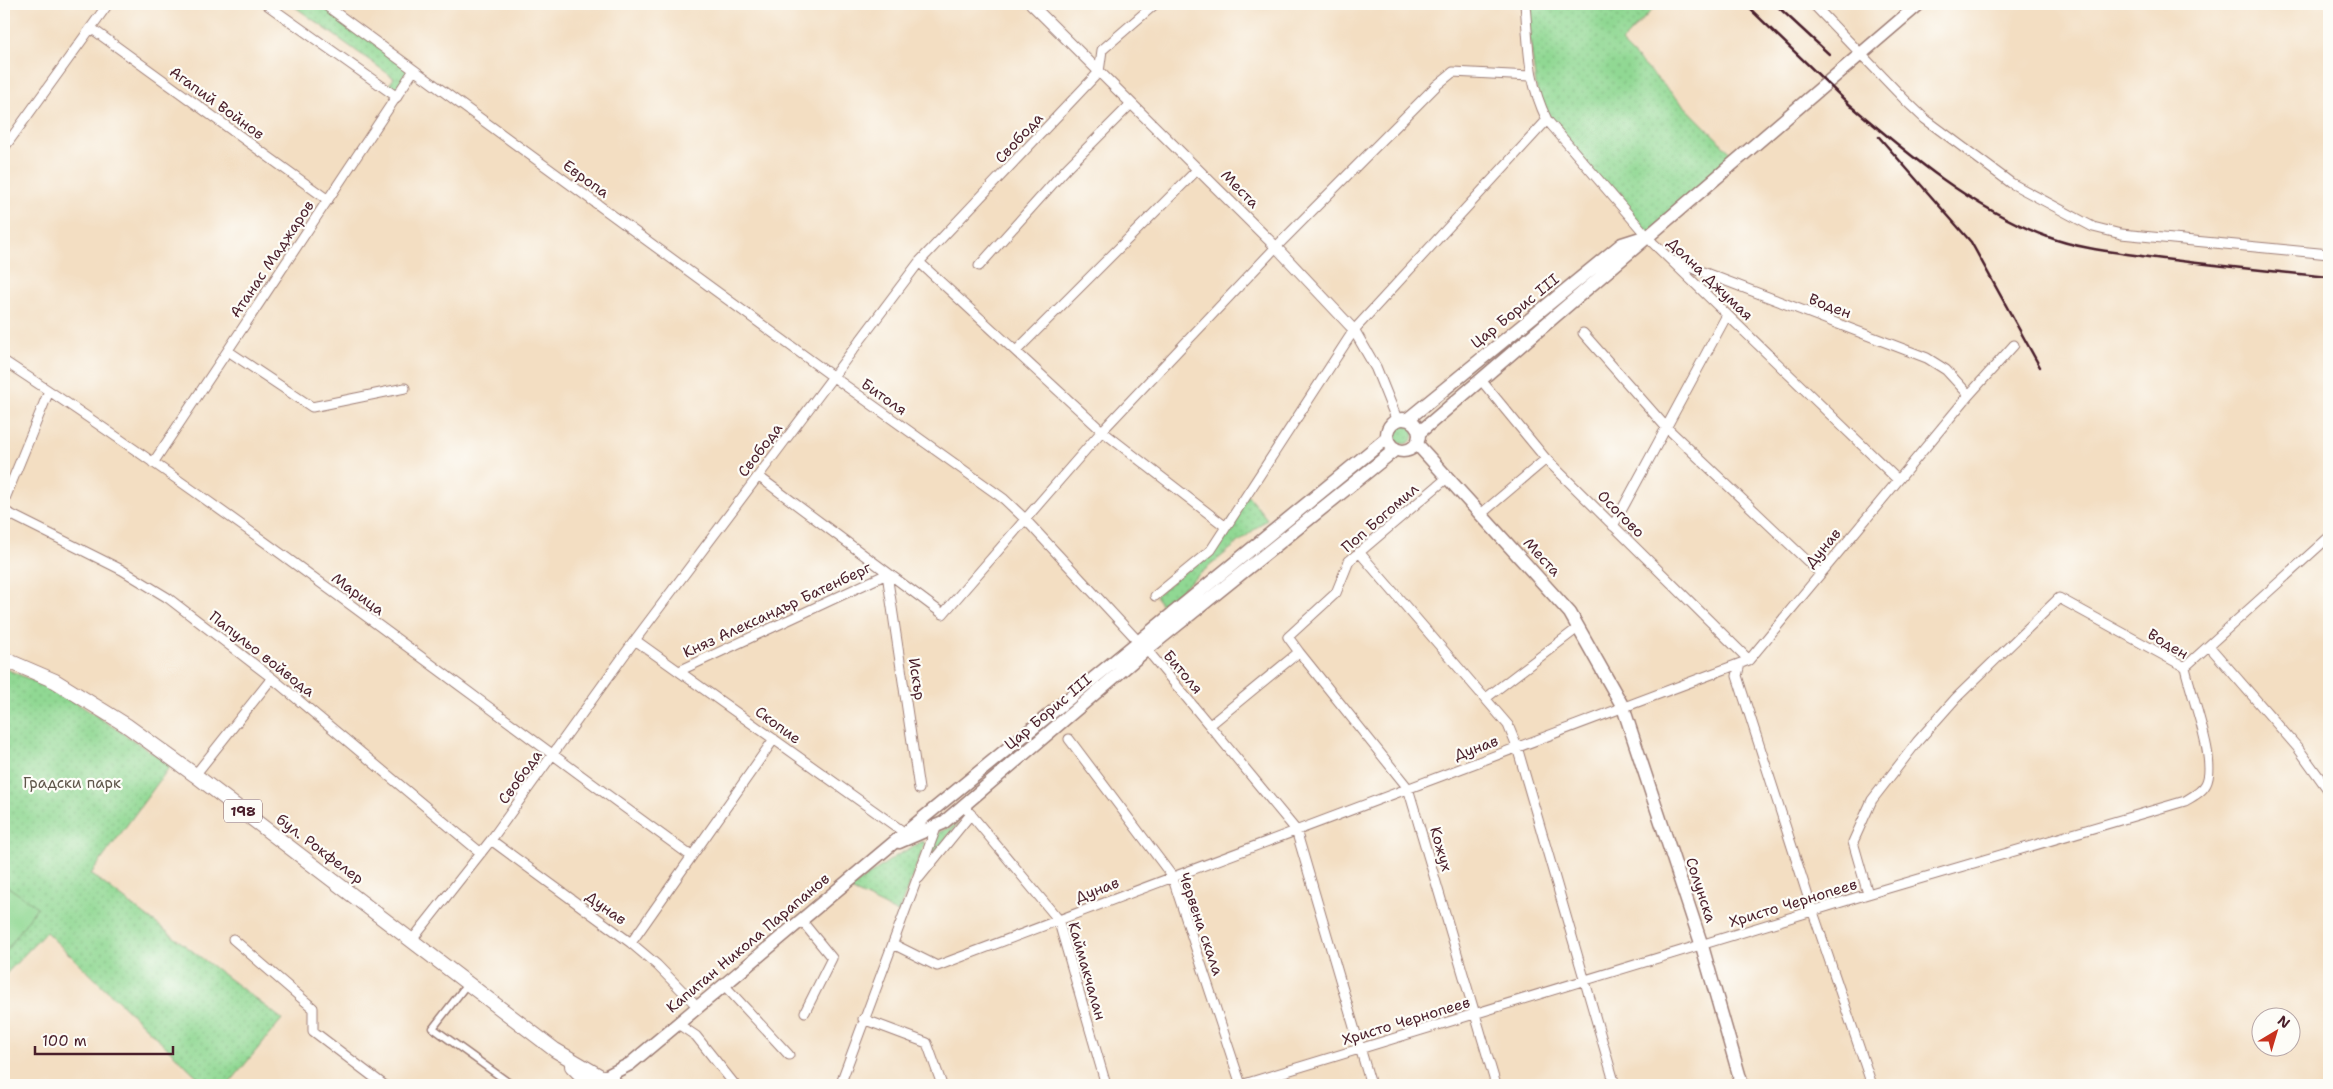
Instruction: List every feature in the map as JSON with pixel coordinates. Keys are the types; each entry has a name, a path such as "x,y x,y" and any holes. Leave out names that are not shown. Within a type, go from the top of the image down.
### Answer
{"main road":[{"name":"Цар Борис III","path":"1418,438 1481,380 1621,261 1646,236 1919,4"},
{"name":"Цар Борис III","path":"1403,419 1622,244 1646,236"},
{"path":"1403,419 1416,424 1418,438 1407,451 1396,449 1390,445 1388,438 1388,428 1403,419"},
{"name":"Цар Борис III","path":"940,825 967,810 1143,646 1388,438"},
{"name":"Места","path":"1418,438 1447,478 1559,600 1579,627 1623,708"},
{"name":"Цар Борис III","path":"933,810 1396,449"},
{"name":"бул. Рокфелер","path":"4,659 55,681 126,725 195,775 555,1050 604,1082"},
{"name":"Солунска","path":"1623,708 1702,946 1742,1085"},
{"path":"933,810 933,816 940,825"},
{"name":"Капитан Никола Парапанов","path":"604,1082 630,1064 933,810"},
{"name":"Капитан Никола Парапанов","path":"888,847 940,825"}],"street":[{"path":"4,148 108,4"},
{"path":"266,4 396,96"},
{"name":"Европа","path":"324,4 832,376"},
{"name":"Места","path":"1031,4 1130,105 1276,247 1354,330 1403,419"},
{"path":"1099,72 1102,50 1155,4"},
{"name":"Долна Джумая","path":"1525,4 1530,76 1547,120 1646,236 1898,480"},
{"path":"1814,4 1905,100 1948,136 2011,183 2092,227 2122,234 2329,254"},
{"name":"Агапий Войнов","path":"91,28 328,200"},
{"name":"Атанас Маджаров","path":"153,464 414,70"},
{"name":"Свобода","path":"412,940 490,840 635,640 919,262 1099,72"},
{"path":"758,476 943,614 1024,518 1102,431 1276,247 1453,72 1530,76"},
{"path":"979,266 1067,168 1130,105"},
{"path":"1155,596 1211,550 1354,330 1547,120"},
{"path":"1016,351 1197,170"},
{"name":"Воден","path":"1669,259 1927,358 1946,370 1969,395"},
{"path":"919,262 1102,431 1226,527"},
{"path":"1613,526 1665,426 1727,315"},
{"path":"1583,333 1665,426 1820,573"},
{"name":"Дунав","path":"893,944 937,966 1745,662 1969,395 2014,345"},
{"path":"228,351 312,407 405,388"},
{"name":"Марица","path":"4,361 153,464 447,675 552,756 691,856"},
{"name":"Битоля","path":"832,376 1004,499 1024,518 1143,646 1296,830 1371,1085"},
{"name":"Осогово","path":"1481,380 1546,459 1745,662"},
{"path":"4,502 50,391"},
{"path":"1481,514 1546,459"},
{"name":"Поп Богомил","path":"1300,652 1288,637 1336,593 1349,561 1447,478"},
{"name":"Папульо войвода","path":"4,511 122,570 168,598 272,678 481,852"},
{"path":"2185,667 2329,537"},
{"path":"1359,552 1508,724 1517,747 1615,1085"},
{"name":"Княз Александър Батенберг","path":"679,671 887,574"},
{"name":"Искър","path":"887,574 919,789"},
{"name":"Воден","path":"1868,894 1853,842 1872,800 1916,742 1956,698 2059,598 2185,667 2209,756 2206,784"},
{"path":"1486,698 1579,627"},
{"name":"Скопие","path":"635,640 905,833"},
{"path":"2209,646 2298,748 2329,791"},
{"path":"1210,725 1300,652"},
{"name":"Кожух","path":"1300,652 1408,788 1496,1085"},
{"path":"1745,662 1738,676 1813,912 1872,1085"},
{"path":"195,775 272,678"},
{"path":"631,943 774,739"},
{"name":"Червена скала","path":"1069,739 1172,876 1241,1085"},
{"name":"Христо Чернопеев","path":"1241,1085 1868,894 2185,801 2197,794 2206,784"},
{"path":"915,883 967,810"},
{"name":"Каймакчалан","path":"967,810 1058,919 1106,1085"},
{"name":"Цар Борис III","path":"840,1085 915,883 940,825"},
{"name":"Дунав","path":"490,840 631,943 657,965 698,1007"},
{"path":"801,920 832,958 804,1012"},
{"path":"233,939 313,1008 314,1031 384,1085"},
{"path":"468,983 433,1028 512,1085"},
{"path":"724,985 789,1055"},
{"path":"863,1019 927,1043 942,1085"},
{"path":"678,1024 696,1036 735,1085"}],"green space":[{"path":"291,4 324,4 414,70 397,97 386,89 394,78"},
{"path":"1525,4 1658,4 1621,42 1737,159 1647,236 1590,172 1538,100"},
{"path":"1404,424 1411,427 1414,434 1411,441 1404,444 1397,441 1394,434 1397,427"},
{"path":"1247,494 1267,519 1162,605 1155,596 1211,550"},
{"name":"Градски парк","path":"4,668 63,694 171,765 91,874 282,1019 228,1085 206,1085 46,932 4,976"},
{"path":"958,824 930,857 939,832"},
{"path":"923,841 925,843 898,913 849,889 896,856"},
{"path":"4,884 37,907 4,954"}],"railway":[{"path":"1745,4 1852,107"},
{"path":"1775,4 1829,54"},
{"path":"1848,103 1918,161 1967,196 1993,212 2048,237 2085,247 2171,260 2329,277"},
{"path":"1879,137 1971,242 2040,367"}]}
